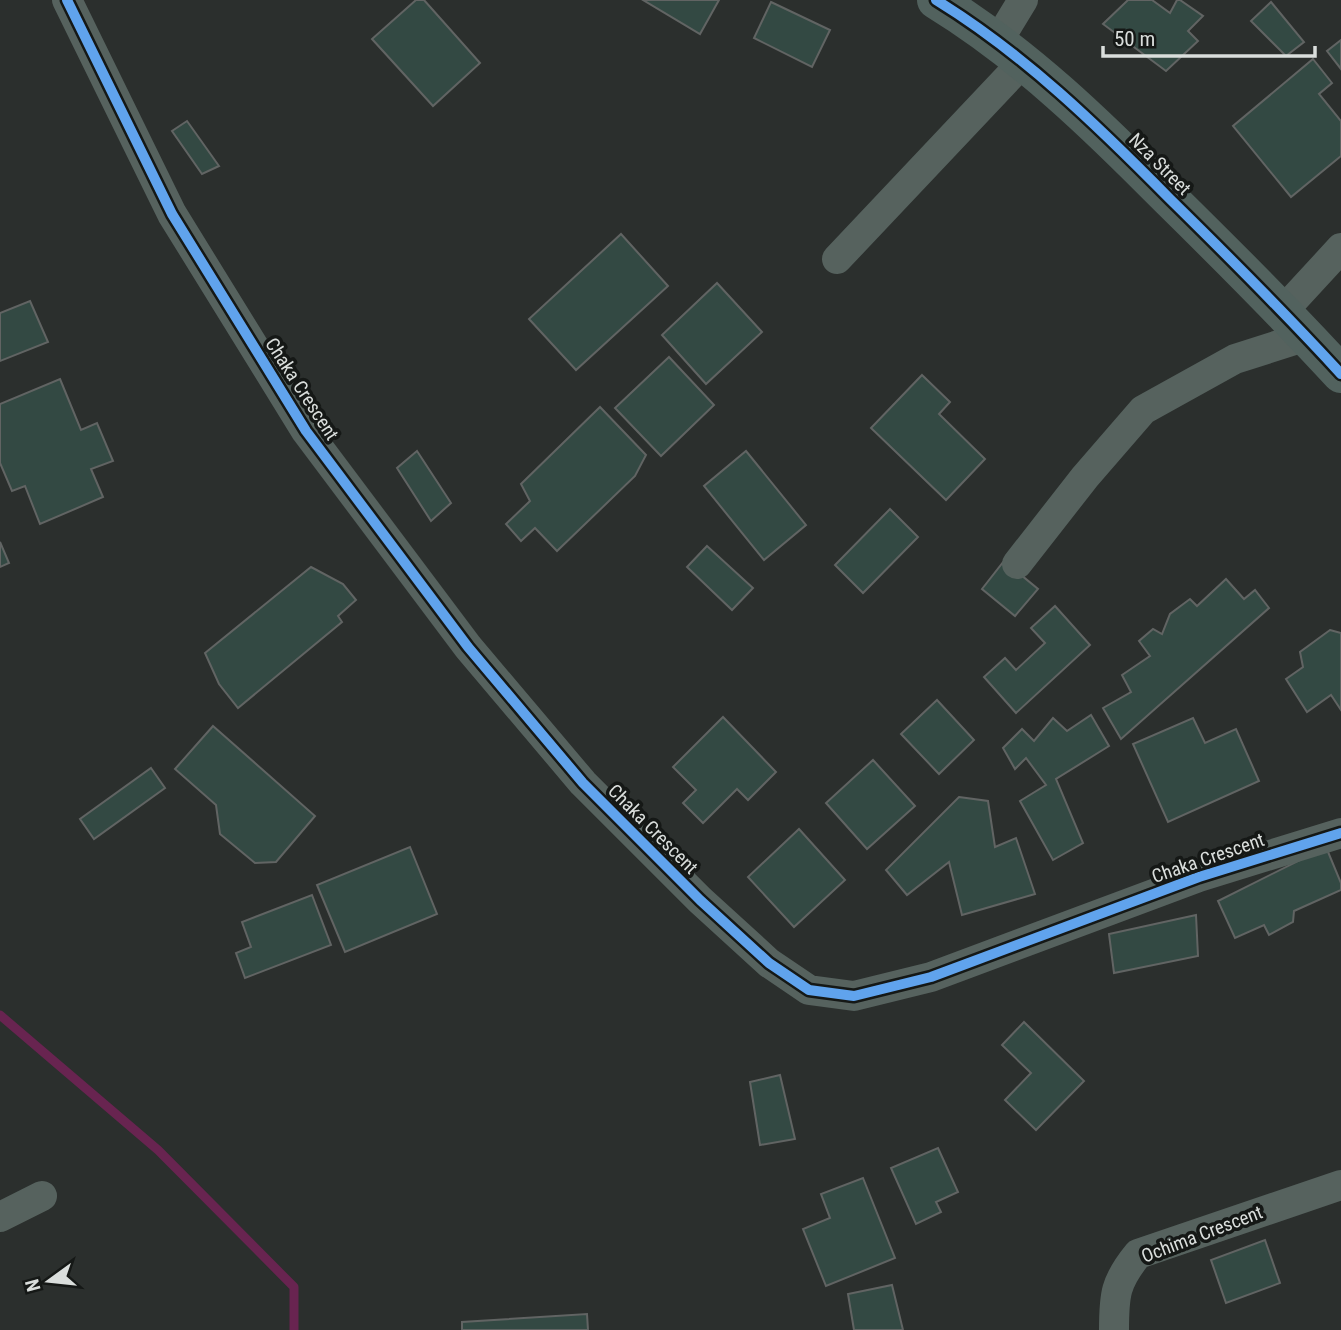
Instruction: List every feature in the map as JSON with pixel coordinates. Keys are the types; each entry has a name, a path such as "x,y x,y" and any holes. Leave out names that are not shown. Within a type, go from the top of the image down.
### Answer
{"street":[{"name":"Chaka Crescent","path":"66,0 173,214 306,430 468,647 583,783 700,900 769,963 809,990 853,996 931,977 1199,877 1341,833"},
{"name":"Nza Street","path":"936,0 1010,51 1099,127 1295,324 1341,374"},
{"path":"837,259 1010,51 1023,0"},
{"path":"1017,564 1085,477 1143,411 1295,324 1341,248"},
{"name":"Ochima Crescent","path":"1114,1330 1114,1298 1123,1272 1139,1254 1341,1185"},
{"path":"0,1217 42,1196"}],"building":[{"path":"416,0 424,0 480,63 433,106 372,39"},
{"path":"643,0 719,0 700,34"},
{"path":"1128,0 1152,0 1170,13 1177,0 1180,0 1203,16 1188,31 1198,41 1166,71 1103,24"},
{"path":"771,2 830,30 812,67 754,38"},
{"path":"1271,2 1304,42 1286,56 1251,21"},
{"path":"1341,40 1341,69 1327,51"},
{"path":"1313,59 1332,83 1319,94 1341,121 1341,156 1291,197 1233,126"},
{"path":"187,121 219,166 202,174 172,131"},
{"path":"621,234 668,286 576,370 529,319"},
{"path":"717,283 762,332 706,384 662,335"},
{"path":"30,301 48,342 0,361 0,313"},
{"path":"669,357 714,405 661,456 615,408"},
{"path":"922,375 950,402 939,414 985,459 946,500 871,428"},
{"path":"60,379 81,430 97,423 113,461 91,469 103,497 40,524 25,486 12,491 0,463 0,404"},
{"path":"600,407 646,455 635,476 557,551 535,528 521,541 506,524 530,501 521,484"},
{"path":"417,451 451,503 431,521 397,468"},
{"path":"746,451 806,525 764,560 704,486"},
{"path":"890,509 918,537 863,593 835,565"},
{"path":"0,542 9,563 0,567"},
{"path":"707,546 753,588 732,610 687,567"},
{"path":"1004,561 1038,589 1015,616 982,589"},
{"path":"311,567 343,584 356,600 338,616 342,622 238,708 219,684 205,653"},
{"path":"1226,579 1244,599 1255,590 1269,608 1121,739 1103,708 1131,692 1122,675 1150,656 1139,641 1153,629 1162,634 1170,614 1190,599 1197,606"},
{"path":"1055,606 1090,645 1016,713 984,677 1005,658 1016,670 1045,643 1031,628"},
{"path":"1330,630 1341,633 1341,710 1331,695 1307,712 1286,679 1303,667 1300,652"},
{"path":"937,700 974,740 939,774 901,734"},
{"path":"1091,715 1109,746 1056,779 1083,843 1053,860 1020,801 1046,785 1026,758 1015,769 1003,748 1022,729 1034,741 1053,718 1067,731"},
{"path":"723,717 776,772 748,800 737,789 703,823 683,803 696,790 673,767"},
{"path":"1193,718 1205,743 1236,729 1259,781 1168,822 1133,744"},
{"path":"213,726 315,816 276,862 255,863 220,834 216,805 175,769"},
{"path":"873,760 915,806 867,849 826,803"},
{"path":"151,768 165,788 94,839 80,819"},
{"path":"959,797 988,801 995,847 1016,838 1035,894 962,915 949,862 907,895 886,870"},
{"path":"799,829 845,880 794,927 748,877"},
{"path":"410,847 437,914 345,952 317,885"},
{"path":"1326,847 1341,883 1341,890 1294,911 1293,922 1269,935 1264,925 1235,938 1218,901"},
{"path":"312,895 331,945 245,978 236,953 251,947 242,922"},
{"path":"1196,915 1198,956 1114,973 1109,934"},
{"path":"1024,1022 1084,1081 1036,1130 1005,1100 1031,1073 1002,1045"},
{"path":"780,1075 795,1139 760,1145 750,1082"},
{"path":"938,1148 958,1192 936,1202 941,1212 916,1224 891,1168"},
{"path":"863,1178 895,1258 826,1286 803,1229 830,1218 821,1194"},
{"path":"1265,1240 1280,1283 1226,1303 1211,1260"},
{"path":"892,1285 903,1330 854,1330 848,1294"},
{"path":"587,1314 588,1330 462,1330 462,1322"}],"waterway":[{"path":"0,1015 158,1150 294,1287 294,1330"}],"cycle path":[{"path":"67,0 172,214 306,431 468,647 583,783 700,900 769,963 809,990 854,996 931,977 1199,877 1341,833"},
{"path":"936,0 1030,67 1088,118 1341,374"}]}
